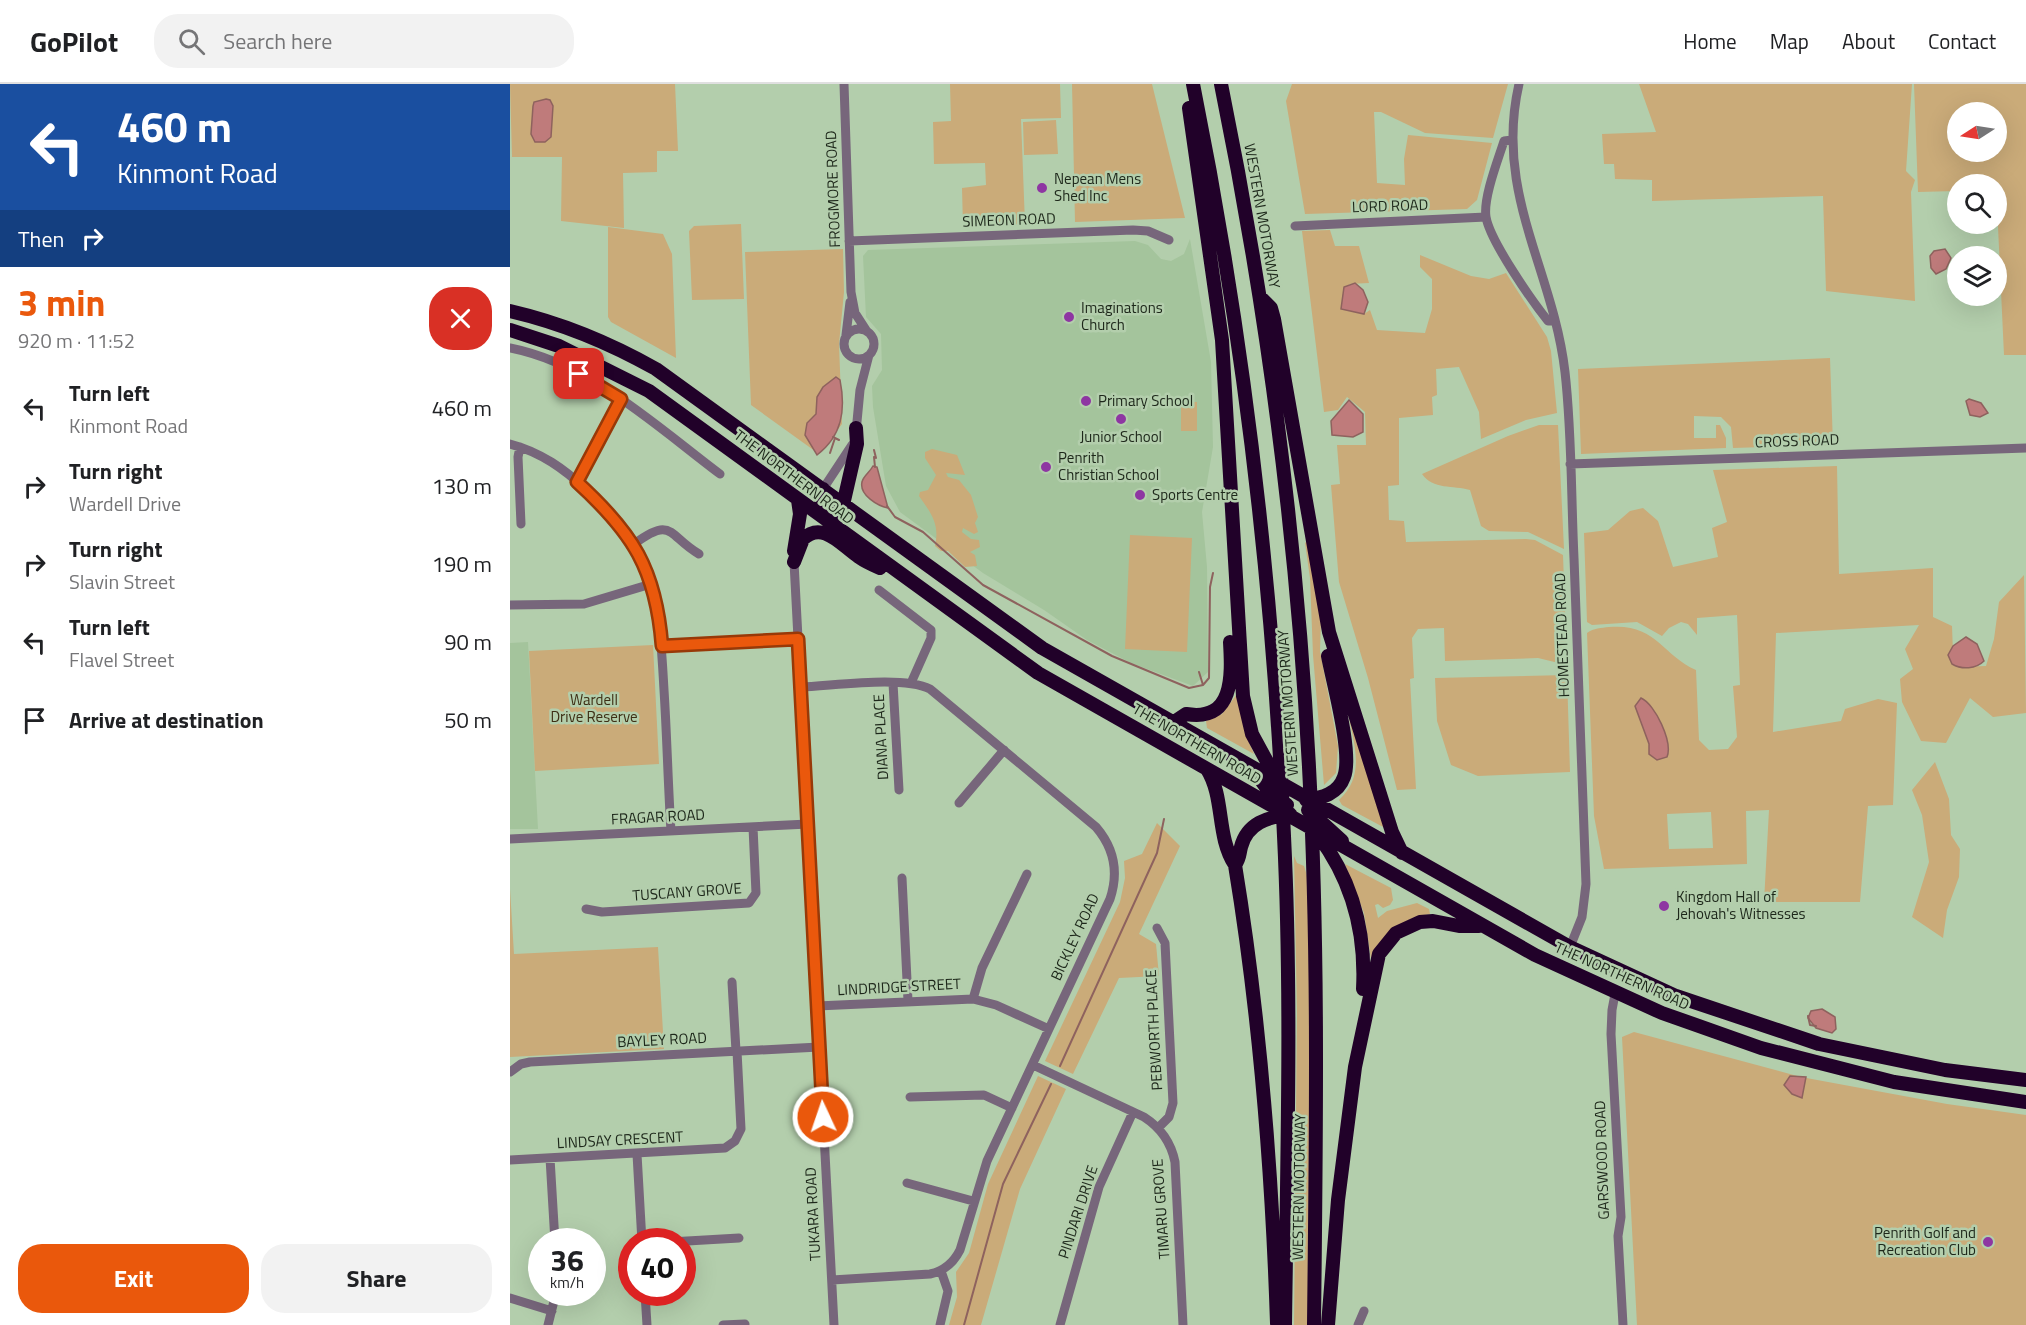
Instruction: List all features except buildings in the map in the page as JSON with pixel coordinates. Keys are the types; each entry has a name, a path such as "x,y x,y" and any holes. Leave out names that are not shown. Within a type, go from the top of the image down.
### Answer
{"highway":[{"path":"1185,84 1225,376 1243,696 1252,734 1280,797 1312,814 1325,824 1348,886 1362,936 1364,975 1360,1018 1362,1026 1338,1200 1328,1325"},
{"name":"WESTERN MOTORWAY","path":"1193,84 1226,266 1250,423 1266,567 1276,691 1287,935 1285,1325"},
{"name":"WESTERN MOTORWAY","path":"1221,84 1260,297 1290,524 1310,769 1316,1003 1314,1325"},
{"path":"1174,722 1186,714 1201,715 1215,709 1227,696 1231,681 1213,285"},
{"path":"1260,297 1271,308 1278,340 1329,632 1392,832 1403,854"},
{"name":"THE NORTHERN ROAD","path":"510,310 561,324 598,339 656,369 1042,648 1252,768 1280,797 1325,824 1352,852 1482,926 1615,993 1729,1038 1805,1061 1940,1091 2026,1102"},
{"name":"THE NORTHERN ROAD","path":"510,330 559,346 649,391 1038,673 1240,788 1280,797 1325,824 1356,827 1570,947 1676,996 1809,1040 1945,1071 2026,1080"},
{"path":"843,505 857,444 856,428"},
{"path":"775,484 802,496 814,495 823,489"},
{"path":"823,489 820,498 826,510 877,550 907,580"},
{"path":"794,562 794,544 800,514 798,500"},
{"path":"794,562 803,539 819,531 826,533 861,559 907,580"},
{"path":"1325,824 1347,764 1327,651 1329,632"},
{"path":"1206,769 1217,791 1227,853 1235,865 1256,1003 1265,1096 1277,1325"},
{"path":"1235,865 1240,857 1241,847 1248,831 1280,797"},
{"path":"1362,1026 1367,1019 1379,954 1396,933 1420,922 1433,921 1459,926 1482,926"}],"street":[{"name":"FROGMORE ROAD","path":"844,84 851,292 855,313 866,330"},
{"name":"HOMESTEAD ROAD","path":"1519,84 1512,140 1515,177 1522,214 1555,320 1566,387 1586,884 1582,917 1570,947"},
{"name":"HOMESTEAD ROAD","path":"1486,218 1504,141 1512,140"},
{"name":"LORD ROAD","path":"1295,226 1486,218"},
{"path":"1486,218 1498,243 1526,289 1548,321 1555,320"},
{"name":"SIMEON ROAD","path":"849,241 1133,230 1148,231 1169,240"},
{"name":"FROGMORE ROAD","path":"846,335 851,292"},
{"path":"823,489 849,452 856,428 860,390 874,342 866,330 855,329 846,335 844,346 858,369 860,390"},
{"path":"510,348 570,370 621,399 720,474"},
{"path":"850,356 860,359 869,354"},
{"path":"577,482 621,399"},
{"path":"510,444 547,459 577,482 612,514 634,544 651,584 657,607 662,646 671,831"},
{"path":"520,447 518,457 521,524"},
{"name":"CROSS ROAD","path":"1570,464 2026,448"},
{"path":"634,544 652,532 666,530 674,533 699,554"},
{"name":"TUKARA ROAD","path":"794,562 834,1325"},
{"path":"510,605 585,604 651,584"},
{"path":"879,590 931,630 931,638 911,683"},
{"path":"662,646 798,639"},
{"name":"DIANA PLACE","path":"893,683 899,790"},
{"name":"BICKLEY ROAD","path":"800,687 911,683 935,693 1096,827 1107,841 1114,862 1115,876 1110,899 987,1161 960,1250 941,1271"},
{"path":"959,803 1004,750"},
{"name":"FRAGAR ROAD","path":"510,839 808,824"},
{"name":"TUSCANY GROVE","path":"586,909 602,912 749,903 756,893 753,827"},
{"path":"973,999 985,961 1027,874"},
{"path":"902,878 909,1001"},
{"name":"PEBWORTH PLACE","path":"1157,928 1165,943 1173,1103 1169,1117 1158,1128"},
{"name":"LINDSAY CRESCENT","path":"510,1160 734,1148 741,1124 732,982"},
{"name":"GARSWOOD ROAD","path":"1615,993 1611,1034 1621,1217 1618,1236 1623,1325"},
{"name":"LINDRIDGE STREET","path":"817,1006 973,999 996,1005 1049,1029"},
{"name":"BAYLEY ROAD","path":"510,1072 521,1064 530,1062 819,1047"},
{"name":"TIMARU GROVE","path":"1033,1065 1133,1112 1158,1128 1170,1145 1175,1162 1184,1325"},
{"path":"910,1097 984,1095 1012,1108"},
{"name":"PINDARI DRIVE","path":"1060,1325 1097,1190 1133,1112"},
{"path":"637,1154 641,1228"},
{"path":"550,1158 554,1228"},
{"path":"907,1183 973,1201"},
{"path":"696,1240 739,1238"},
{"path":"831,1280 925,1275 941,1271 948,1291 940,1325"},
{"path":"510,1298 552,1311"},
{"path":"548,1325 553,1306"},
{"path":"645,1306 646,1325"},
{"path":"1358,1325 1364,1311"},
{"path":"723,1325 745,1324"}],"shaded area":[{"path":"550,100 553,106 551,137 545,142 535,142 531,134 534,102"},
{"name":"Penrith Christian School","path":"1190,239 1211,362 1213,447 1202,512 1207,567 1208,672 1193,686 1131,663 1087,640 1044,610 983,573 900,512 886,486 873,407 872,386 882,370 881,334 866,317 863,256 868,250 1135,241 1148,245 1161,259 1171,261 1184,254"},
{"path":"1945,249 1947,252 1946,269 1936,274 1931,268 1930,256 1934,251"},
{"path":"1355,283 1363,290 1368,302 1364,314 1341,309 1344,287"},
{"path":"836,377 840,380 842,391 840,422 832,439 817,455 805,435 807,423 816,414 817,397 823,387"},
{"path":"1969,399 1981,403 1988,413 1980,417 1970,415 1966,401"},
{"path":"1349,400 1363,414 1363,432 1353,437 1332,435 1331,421"},
{"path":"873,466 877,467 888,508 879,505 863,491 863,480"},
{"path":"1966,637 1977,644 1984,661 1969,668 1952,664 1948,655 1953,646"},
{"path":"528,642 538,829 510,829 510,643"},
{"path":"1641,698 1652,708 1662,724 1667,742 1667,757 1657,760 1649,754 1649,744 1635,706"},
{"path":"1822,1009 1835,1017 1836,1029 1832,1033 1816,1028 1808,1018 1811,1011"},
{"path":"1790,1076 1806,1077 1802,1098 1792,1094 1784,1085"}],"green space":[{"path":"510,84 675,84 678,151 657,151 657,172 623,173 624,228 561,221 562,157 512,157"},
{"path":"950,84 1060,84 1061,118 1021,119 1025,224 963,226 962,188 986,185 985,163 934,164 933,122 951,121"},
{"path":"1072,84 1152,84 1185,218 1075,222"},
{"path":"1292,84 1508,84 1493,138 1425,133 1381,112 1374,112 1377,183 1405,185 1404,159 1408,135 1492,143 1477,200 1467,209 1305,214 1286,101"},
{"path":"1639,84 1912,84 1906,171 1915,180 1911,192 1915,301 1826,291 1823,196 1652,201 1652,180 1615,179 1614,164 1604,164 1602,134 1656,132"},
{"path":"1914,84 2026,84 2026,355 2004,355 2002,306 2007,306 2007,246 1999,246 1998,234 2007,234 2007,174 1947,174 1947,191 1918,192"},
{"path":"1056,120 1058,154 1024,155 1023,122"},
{"path":"741,224 744,299 692,300 689,231 694,226"},
{"path":"608,227 663,234 672,254 676,358 611,322 608,317"},
{"path":"1330,230 1335,246 1359,246 1369,283 1349,284 1364,314 1370,310 1377,330 1425,333 1432,309 1432,279 1420,267 1420,255 1471,276 1489,279 1506,273 1547,337 1551,351 1557,413 1526,420 1481,439 1479,412 1459,367 1436,369 1437,395 1432,397 1433,415 1399,418 1399,485 1388,486 1389,520 1404,521 1406,542 1526,539 1535,540 1563,555 1567,665 1538,658 1445,661 1444,628 1418,629 1412,638 1414,678 1410,679 1416,789 1397,790 1368,678 1339,582 1331,485 1340,484 1337,445 1366,445 1365,412 1347,397 1338,410 1324,412 1302,231"},
{"path":"843,249 844,292 839,344 842,424 819,454 751,405 745,252"},
{"path":"1830,358 1833,445 1733,448 1731,427 1721,417 1694,416 1694,438 1716,438 1716,425 1720,425 1726,438 1726,448 1581,454 1578,369"},
{"path":"1181,402 1197,402 1197,431 1181,431"},
{"path":"1539,425 1558,425 1564,549 1528,532 1489,531 1481,526 1470,490 1432,483 1422,474 1508,436"},
{"path":"932,449 957,455 965,475 946,473 948,477 959,480 971,495 978,517 975,523 978,532 974,534 963,528 962,532 971,539 979,540 980,547 970,552 975,555 977,566 965,567 948,551 941,551 935,546 935,525 931,513 919,496 920,492 928,490 936,475 925,458 925,452"},
{"path":"1837,466 1839,574 1933,568 1933,617 1952,626 1953,653 1958,667 1986,666 1994,639 1999,602 2024,575 2026,713 1993,717 1970,698 1946,743 1921,741 1902,702 1900,679 1913,669 1905,649 1919,625 1776,633 1773,732 1841,721 1845,709 1878,699 1897,703 1893,805 1868,806 1860,902 1764,902 1769,810 1746,811 1747,864 1604,869 1594,816 1587,633 1609,627 1638,630 1696,670 1699,740 1709,750 1728,749 1737,737 1733,686 1740,685 1737,615 1697,618 1697,635 1688,624 1681,622 1669,628 1662,636 1637,622 1592,625 1587,622 1584,533 1608,530 1630,511 1643,508 1658,521 1673,567 1718,557 1712,528 1727,522 1713,470","holes":["1711,812 1713,848 1669,849 1667,814"]},
{"path":"1130,535 1192,538 1187,652 1125,649"},
{"path":"1307,541 1321,619 1320,651 1338,746 1336,773 1324,785 1313,655 1310,578 1305,543"},
{"name":"Wardell Drive Reserve","path":"653,645 659,764 535,771 529,651"},
{"path":"1567,675 1570,772 1478,776 1451,765 1437,721 1435,678"},
{"path":"1237,694 1245,733 1254,754 1207,728 1206,721 1222,714"},
{"path":"1348,713 1385,828 1342,805 1339,800 1353,780 1355,770 1355,748"},
{"path":"1935,762 1949,799 1951,835 1960,849 1959,877 1947,910 1943,938 1912,917 1929,862 1922,815 1912,790"},
{"path":"1157,823 1180,846 1139,934 1156,944 1159,976 1119,978 1073,1074 1045,1061 1120,902 1125,878 1124,861 1142,854"},
{"path":"1294,856 1297,863 1304,866 1310,885 1309,1325 1294,1325 1297,1014"},
{"path":"1345,864 1391,888 1393,900 1390,905 1383,908 1378,904 1375,905 1378,918 1387,911 1417,903 1429,909 1430,914 1410,919 1395,929 1371,959 1364,913"},
{"path":"510,889 514,954 658,947 664,1049 510,1057"},
{"path":"1634,1032 1801,1077 1947,1104 2026,1115 2026,1325 1637,1325 1622,1037"},
{"path":"1038,1076 1066,1089 1020,1189 981,1325 949,1325 957,1297 956,1272 969,1253 988,1184"}],"waterway":[{"path":"833,437 839,440"},
{"path":"830,453 835,438"},
{"path":"874,450 876,458"},
{"path":"874,457 875,467"},
{"path":"887,506 895,517 923,532 983,585 1112,656 1189,688 1203,685 1209,678 1210,587 1213,573"},
{"path":"1199,672 1203,685"},
{"path":"1060,1066 1157,853 1164,819"},
{"path":"1808,1016 1810,1025 1816,1026"},
{"path":"964,1325 1003,1184 1051,1084"}],"place":[{"name":"Nepean Mens Shed Inc","path":"1042,188"},
{"name":"Imaginations Church","path":"1069,317"},
{"name":"Primary School","path":"1086,401"},
{"name":"Junior School","path":"1121,419"},
{"name":"Penrith Christian School","path":"1046,467"},
{"name":"Sports Centre","path":"1140,495"},
{"name":"Kingdom Hall of Jehovah's Witnesses","path":"1664,906"},
{"name":"Penrith Golf and Recreation Club","path":"1988,1242"}],"route":[{"path":"579,374 621,399 577,482 612,514 634,544 651,584 657,607 662,646 798,639 823,1117"}]}
